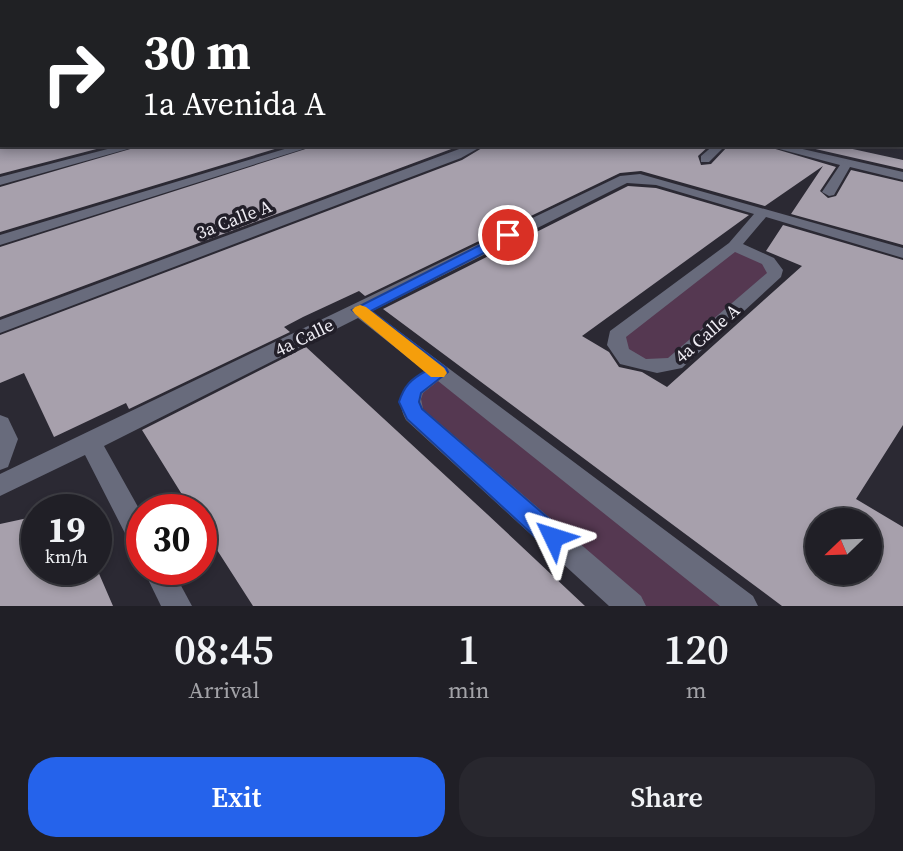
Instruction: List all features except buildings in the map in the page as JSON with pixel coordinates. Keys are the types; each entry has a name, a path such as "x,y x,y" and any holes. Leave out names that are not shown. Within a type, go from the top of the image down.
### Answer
{"street":[{"path":"0,181 128,147"},
{"path":"0,240 304,147"},
{"name":"3a Calle A","path":"1,327 475,147"},
{"path":"705,159 719,147"},
{"path":"778,147 903,176"},
{"path":"829,192 847,163"},
{"name":"4a Calle","path":"0,486 607,186 630,178 659,182 763,212"},
{"path":"763,212 903,253"},
{"name":"4a Calle A","path":"734,246 768,261 775,274 675,363 657,368 645,366 624,356 618,349 617,335 734,246 763,212"},
{"path":"360,310 743,606"},
{"path":"439,372 412,390 409,402 414,414 631,606"},
{"path":"0,424 7,439 0,460"},
{"path":"90,442 126,510"},
{"path":"166,585 177,606"}],"shaded area":[{"path":"734,246 775,270 679,358 633,362 617,335"},
{"path":"439,372 743,606 631,606 416,416 410,394"}],"slow traffic":[{"path":"360,310 438,373"}],"route":[{"path":"508,235 360,310 439,372 412,390 409,402 414,414 553,537"}]}
